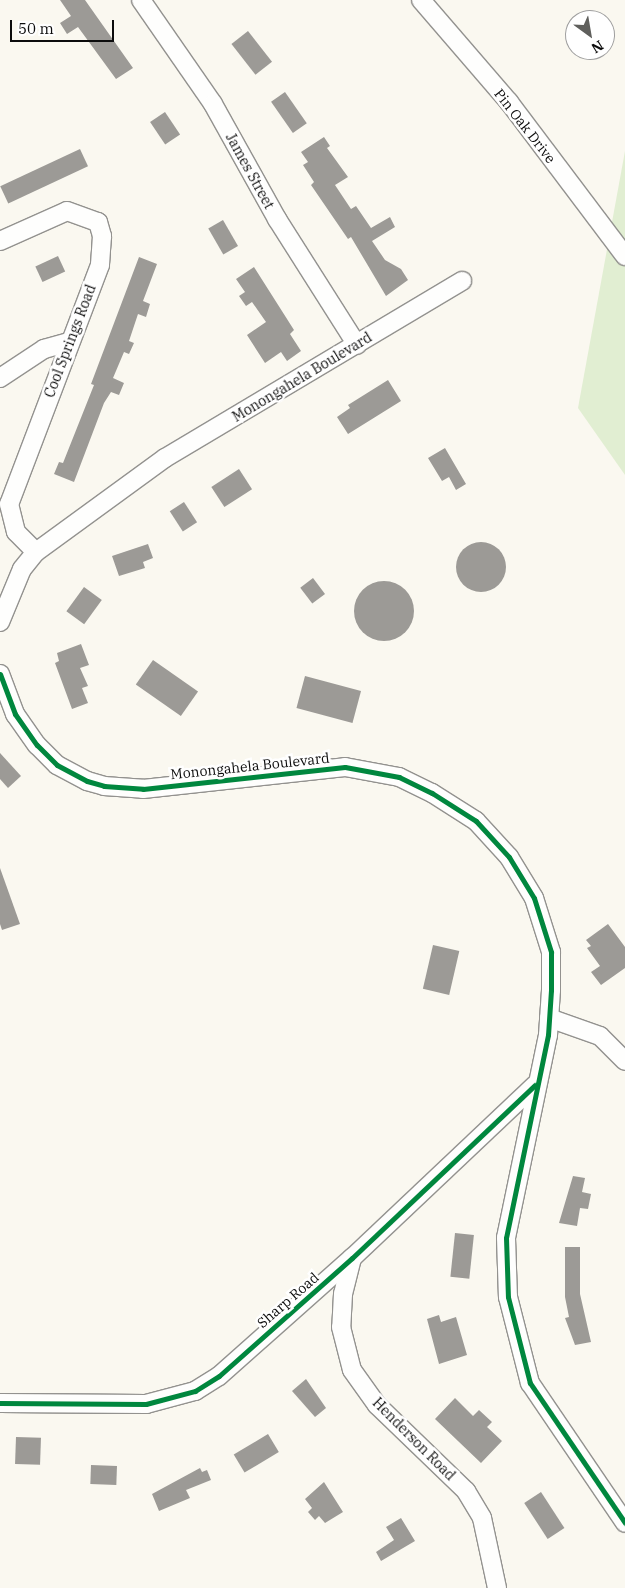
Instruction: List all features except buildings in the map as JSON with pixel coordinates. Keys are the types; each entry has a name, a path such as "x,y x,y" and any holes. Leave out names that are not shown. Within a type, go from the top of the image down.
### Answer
{"street":[{"name":"James Street","path":"141,0 213,104 277,219 357,344"},
{"name":"Pin Oak Drive","path":"421,0 451,40 509,102 625,256"},
{"name":"Cool Springs Road","path":"0,241 68,211 98,222 103,253 9,504 16,532 36,552"},
{"name":"Monongahela Boulevard","path":"0,622 22,569 36,552 165,458 462,281"},
{"path":"0,378 44,349 69,342"},
{"name":"Monongahela Boulevard","path":"0,674 15,714 38,745 57,765 104,786 143,789 345,768 399,778 432,792 476,821 509,858 534,898 551,952 549,1018 506,1238 508,1296 530,1384 625,1523"},
{"path":"549,1018 600,1036 625,1061"},
{"name":"Sharp Road","path":"0,1403 146,1404 195,1391 219,1376 352,1258 536,1085"},
{"name":"Henderson Road","path":"352,1258 343,1294 341,1327 352,1370 378,1405 466,1491 482,1518 497,1588"}],"green space":[{"path":"625,151 625,475 578,408"}],"cycle path":[{"path":"0,674 15,714 37,745 57,765 87,781 104,786 143,789 345,767 399,777 432,793 476,821 509,857 534,898 551,952 551,990 548,1035 506,1238 508,1297 530,1383 625,1523"},
{"path":"0,1403 146,1404 195,1391 219,1376 352,1258 535,1085"}]}
